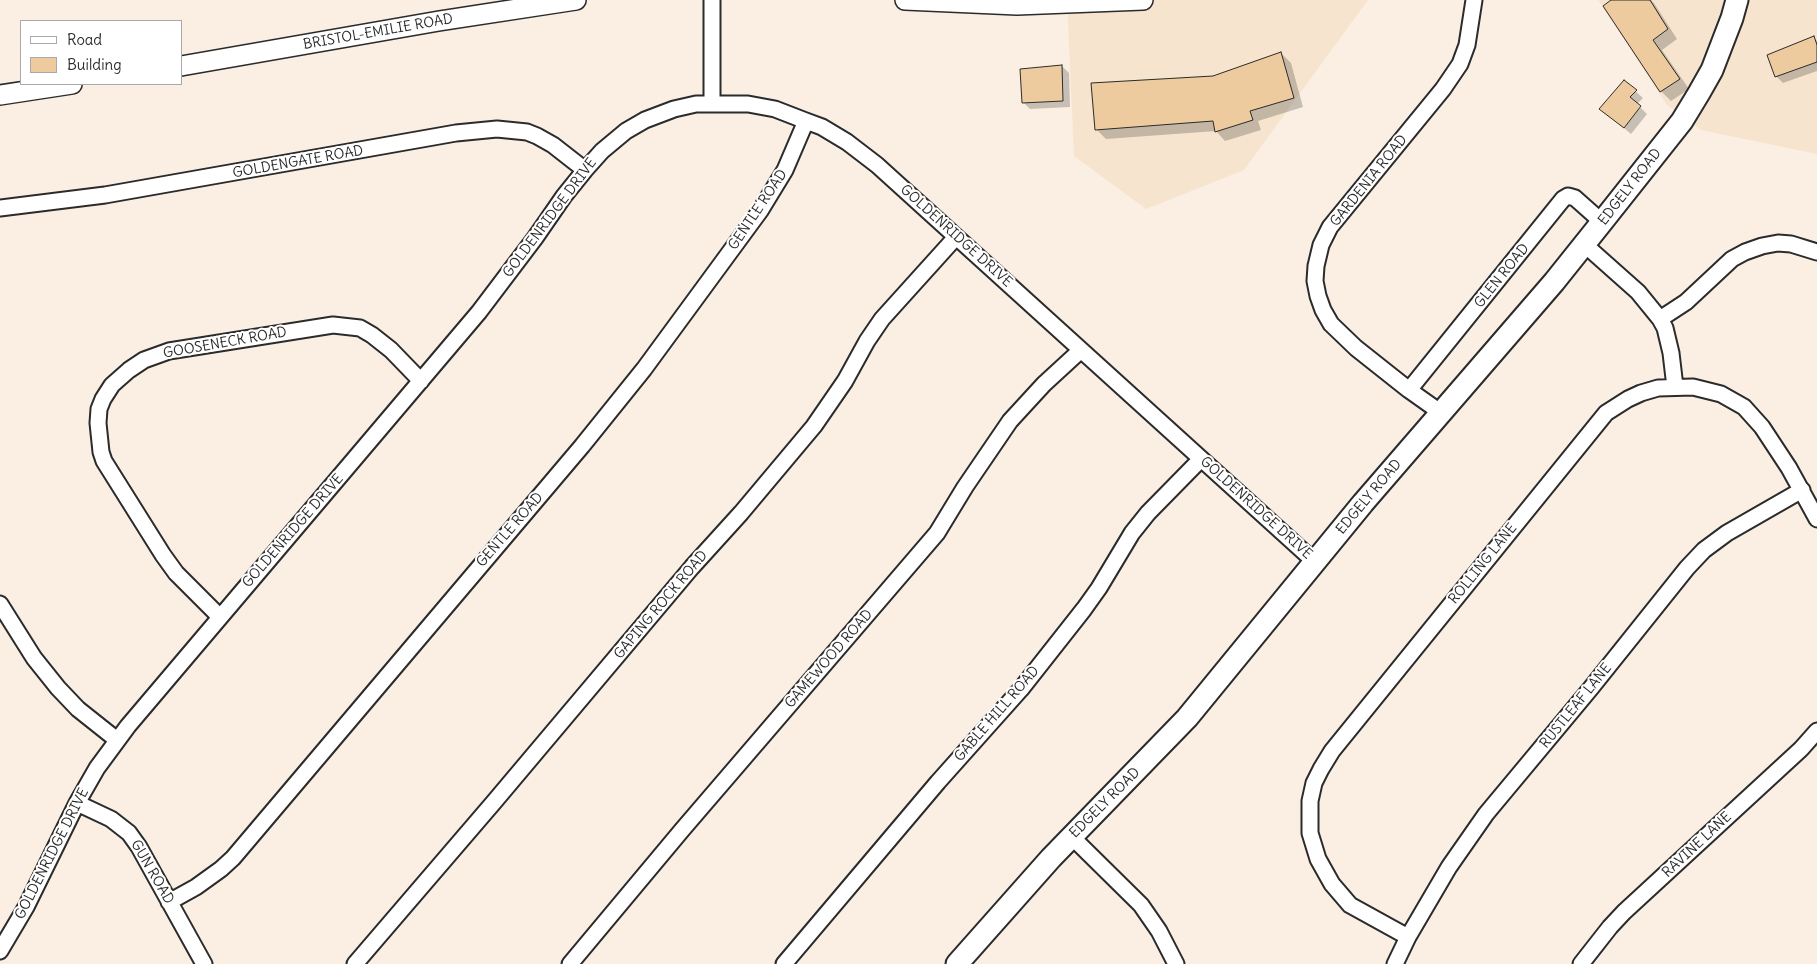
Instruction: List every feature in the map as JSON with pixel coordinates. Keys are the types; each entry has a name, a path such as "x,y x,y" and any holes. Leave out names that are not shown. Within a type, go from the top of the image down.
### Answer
{"main road":[{"name":"EDGELY ROAD","path":"958,964 1014,898 1187,718 1440,412 1554,282 1682,120 1712,70 1737,0"}],"street":[{"name":"BRISTOL-EMILIE ROAD","path":"182,66 439,21 576,0"},
{"path":"712,0 712,103"},
{"path":"905,0 1017,5 1143,0"},
{"name":"GARDENIA ROAD","path":"1440,412 1356,348 1331,324 1318,296 1315,281 1316,266 1330,227 1443,89 1460,64 1467,45 1474,0"},
{"path":"0,95 65,85"},
{"name":"GOLDENRIDGE DRIVE","path":"0,951 26,907 77,803 97,768 117,740 479,312 585,170 616,138 645,120 674,109 696,104 748,104 775,110 822,127 847,142 877,165 1315,562"},
{"name":"GENTLE ROAD","path":"169,902 221,869 232,858 582,446 644,369 760,211 782,177 806,121"},
{"name":"GOLDENGATE ROAD","path":"0,208 105,195 456,134 497,129 527,132 537,136 553,145 585,170"},
{"name":"GLEN ROAD","path":"1409,390 1563,199 1568,196 1575,198 1602,222"},
{"name":"GAPING ROCK ROAD","path":"355,964 814,426 845,381 867,341 882,319 956,237"},
{"path":"1660,318 1686,302 1732,259 1745,252 1778,243 1791,244 1817,252"},
{"path":"1584,244 1638,292 1660,318 1666,328 1675,386"},
{"name":"GOOSENECK ROAD","path":"220,616 172,568 104,461 101,452 98,422 99,409 112,384 144,360 169,351 333,325 360,328 372,335 391,350 421,381"},
{"name":"GAMEWOOD ROAD","path":"570,964 936,533 1010,422 1044,384 1080,350"},
{"name":"ROLLING LANE","path":"1408,937 1350,905 1332,884 1318,860 1310,833 1310,801 1314,783 1332,752 1599,420 1606,413 1641,393 1658,388 1675,386 1705,389 1721,394 1744,407 1762,427 1802,490 1817,519"},
{"name":"GABLE HILL ROAD","path":"784,964 938,782 1021,689 1089,602 1132,533 1148,513 1201,459"},
{"name":"RUSTLEAF LANE","path":"1395,964 1408,937 1449,867 1486,814 1591,688 1687,568 1704,550 1727,533 1802,490"},
{"path":"0,604 34,658 58,688 78,708 117,740"},
{"name":"RAVINE LANE","path":"1582,964 1624,912 1801,749 1817,731"},
{"name":"GUN ROAD","path":"77,803 111,819 129,833 139,847 204,964"},
{"path":"1072,837 1141,905 1159,931 1176,964"}],"shaded area":[{"path":"1067,0 1368,0 1244,170 1146,209 1074,156"},
{"path":"1598,0 1817,0 1817,154 1701,130 1667,105"}],"building":[{"path":"1611,0 1650,0 1668,29 1653,40 1680,79 1660,92 1603,6"},
{"path":"1814,36 1817,45 1817,62 1775,77 1767,55"},
{"path":"1281,52 1294,98 1250,111 1253,120 1215,132 1213,121 1095,130 1091,83 1213,76"},
{"path":"1062,65 1063,101 1022,103 1020,69"},
{"path":"1624,80 1637,90 1630,97 1641,106 1624,128 1599,109"}]}
